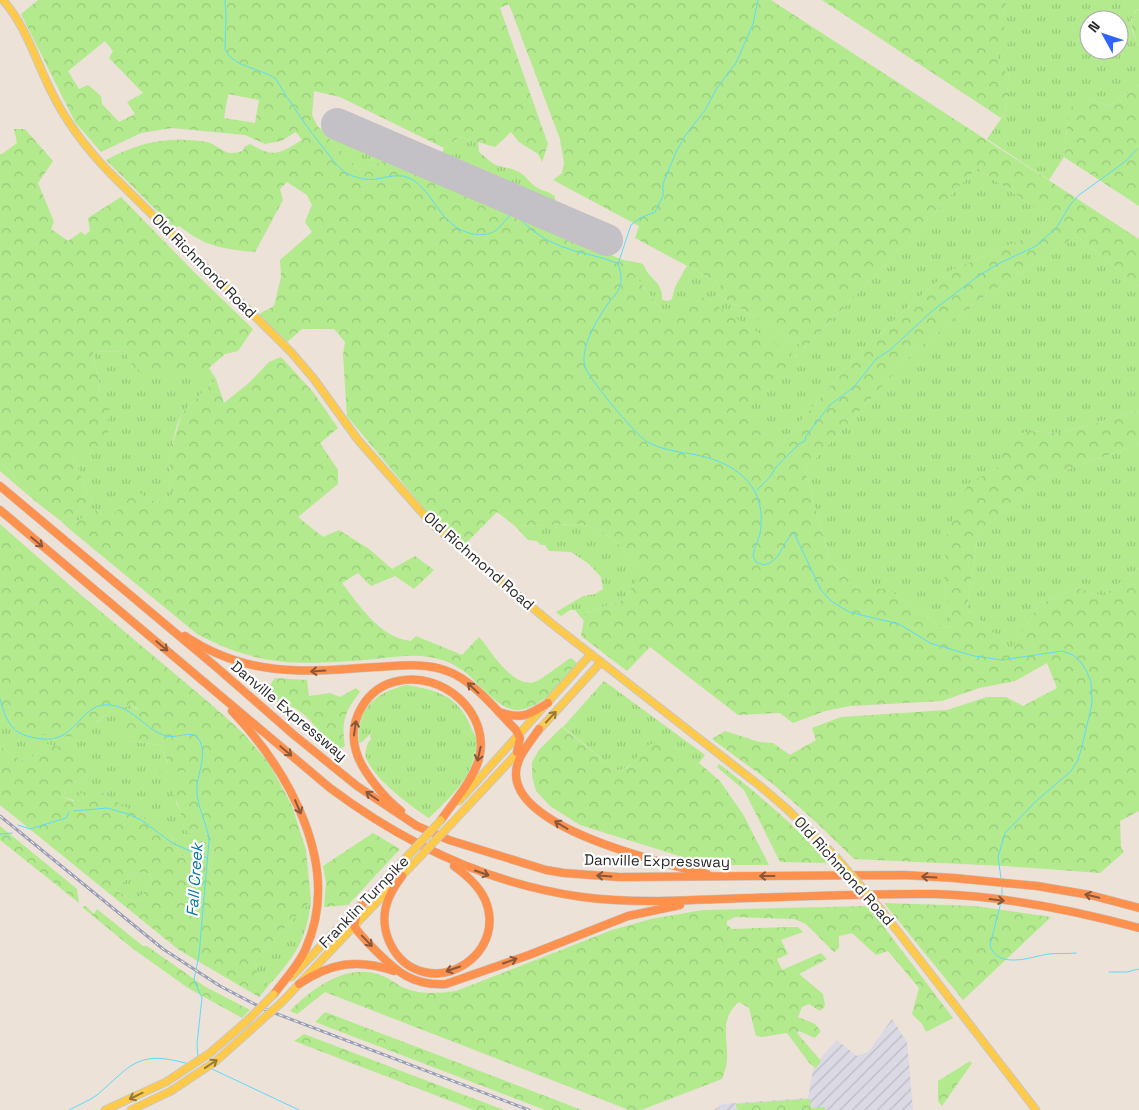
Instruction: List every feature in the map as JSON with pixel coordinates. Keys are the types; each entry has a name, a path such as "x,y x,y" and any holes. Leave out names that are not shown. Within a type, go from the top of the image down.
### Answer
{"highway":[{"name":"Danville Expressway","path":"0,486 288,730 358,786 400,816 431,832 519,862 555,872 620,877 904,875 978,879 1015,885 1037,886 1139,908"},
{"path":"0,510 322,782 398,834 438,855 475,871 567,895 631,901 904,894 1016,902 1080,912 1139,928"},
{"path":"155,617 205,648 256,666 308,672 410,665 438,667 460,677 520,734 518,752"},
{"path":"431,832 397,808 385,796 365,769 356,752 354,730 360,709 376,691 396,681 420,680 448,690 468,707 480,728 481,746 474,771 441,820"},
{"path":"207,684 256,739 278,768 301,812 314,855 317,876 317,898 312,933 298,963 274,994"},
{"path":"497,711 509,715 524,716 548,702"},
{"path":"539,729 521,755 516,769 519,790 531,805 566,828 586,838 650,858 709,874 724,876"},
{"path":"402,876 387,902 384,915 385,929 390,944 401,959 423,972 440,973 459,968 470,961 483,946 488,935 489,910 486,898 478,886 438,855"},
{"path":"299,984 327,968 350,964 368,964 400,973 426,984 446,984 529,955 628,916 717,899"},
{"path":"365,900 357,913 354,926 359,934 400,973"}],"main road":[{"name":"Old Richmond Road","path":"3,0 22,29 66,119 93,155 291,352 314,379 358,440 433,525 591,654 787,809 835,856 882,911 1036,1110"},
{"name":"Franklin Turnpike","path":"105,1110 166,1082 210,1053 247,1022 404,860 591,654"},
{"name":"Franklin Turnpike","path":"131,1110 171,1091 216,1061 282,1002 601,662"}],"shaded area":[{"path":"892,1019 907,1042 913,1110 714,1110 723,1104 808,1098 814,1065 837,1040 857,1056 868,1052"}],"green space":[{"path":"38,0 771,0 1139,239 1139,286 1076,236 980,299 913,353 805,470 829,558 857,589 887,589 944,628 953,627 944,588 946,538 968,484 1000,466 1001,438 1031,431 1059,433 1139,411 1139,444 1038,480 978,534 967,607 1011,650 1040,604 1077,588 1103,596 1139,568 1139,811 1120,821 1121,848 1124,852 1100,873 1005,866 854,859 773,784 712,739 725,731 759,742 773,743 790,755 816,740 812,728 841,717 947,710 987,697 1006,697 1023,706 1057,688 1047,663 1015,681 979,688 942,701 850,706 825,711 793,723 780,713 738,715 650,647 627,671 581,636 585,613 623,600 636,582 636,565 623,548 599,529 581,524 515,526 497,512 463,546 436,523 347,416 343,355 345,342 334,329 302,329 286,343 259,314 274,306 281,277 280,260 312,232 305,222 312,205 307,195 287,182 280,189 283,200 255,252 224,248 206,243 180,226 174,228 106,160 142,145 167,140 207,142 228,153 243,151 244,147 250,144 271,153 282,151 302,140 296,132 281,141 265,144 245,135 172,128 141,133 101,152 75,122 21,14","holes":["509,4 560,139 564,163 562,173 553,180 639,226 635,238 721,284 717,294 805,348 977,168 1050,218 1035,234 950,271 912,303 851,362 779,446 744,413 797,357 701,296 666,316 623,260 387,160 359,170 318,127 312,115 314,91 340,97 444,148 460,137 495,147 511,132 519,142 538,154 542,162 548,144 500,8","105,41 113,51 109,58 143,93 127,102 135,114 119,122 102,104 101,96 88,85 79,89 68,71","228,94 259,100 255,123 224,118"]},
{"path":"822,0 1001,0 1007,5 999,23 1014,36 997,56 999,65 1009,75 1005,113 1001,118"},
{"path":"1001,0 1139,0 1139,9 1136,10 1131,19 1132,31 1139,46 1139,85 1109,106 1082,96 1068,116 1064,157 1049,180 987,139 1005,113 1009,75 999,65 997,56 999,23 1007,5"},
{"path":"1139,9 1139,46 1133,31 1132,16"},
{"path":"1139,85 1139,206 1064,157 1070,108 1082,96 1109,106"},
{"path":"318,127 387,160 359,170"},
{"path":"14,129 25,129 53,161 38,183 54,222 51,229 68,241 81,232 85,235 90,231 88,218 121,197 253,329 238,351 225,354 202,372 147,374 134,368 125,351 93,352 99,379 100,398 109,398 108,437 90,452 71,452 92,502 61,521 35,501 0,461 0,154 17,143"},
{"path":"460,137 478,142 479,152 490,161 520,173 535,186 553,195 555,202 550,202 441,155 444,148"},
{"path":"977,168 1050,218 1035,234 950,271 912,303 851,362 779,446 743,413 797,356 666,316 623,260 644,265 647,272 658,284 662,293 662,300 668,301 672,299 675,287 687,266 721,284 717,294 805,348"},
{"path":"1076,236 1139,286 1139,411 1059,433 1031,431 1000,466 968,485 944,588 953,627 944,628 887,589 857,589 829,558 805,470 913,353 980,299"},
{"path":"125,351 134,368 202,372 209,368 216,379 182,413 177,425 170,452 169,479 173,494 161,502 149,500 137,491 112,516 102,516 96,510 67,527 61,521 92,502 71,452 90,452 99,443 109,398 100,398 99,379 93,352"},
{"path":"281,357 313,392 338,428 320,443 338,470 338,484 298,517 323,537 339,530 369,549 392,569 415,556 434,570 414,589 395,576 371,586 358,573 342,583 371,619 390,634 400,639 411,641 416,636 462,655 479,637 511,675 527,683 535,682 571,658 577,663 545,699 528,708 512,709 497,702 458,667 442,660 426,657 409,656 342,662 299,663 260,658 240,653 197,634 67,527 96,510 102,516 112,516 137,490 149,500 161,502 173,494 169,479 170,452 182,413 216,379 224,403 250,382 269,362"},
{"path":"1139,444 1139,568 1103,596 1077,588 1040,604 1011,650 967,607 978,534 1038,480"},
{"path":"0,461 35,501 0,471"},
{"path":"0,524 213,706 242,732 269,763 292,806 306,850 311,901 255,959 258,975 269,985 259,997 179,950 0,805 0,746 26,762 48,744 60,747 86,767 88,774 67,786 63,797 73,801 81,793 96,789 170,834 181,857 189,852 200,858 197,868 202,874 210,874 213,849 203,828 188,833 181,822 181,812 173,793 187,774 183,770 165,775 159,771 168,762 160,745 128,741 120,733 123,722 133,718 138,709 130,705 108,713 77,737 28,734 14,726 5,712 0,712","holes":["136,872 149,874 153,882 135,902 115,889"]},
{"path":"581,524 599,529 623,548 636,565 636,582 623,600 585,613 584,621 575,610 570,610 561,616 556,612 583,596 595,594 603,589 601,577 589,564 571,552 549,551 545,545 541,545 537,541 528,540 515,526"},
{"path":"275,678 307,680 309,696 330,693 340,697 356,688 360,692 345,717 345,746 334,752 325,738 302,713 288,705 262,696"},
{"path":"604,681 705,755 699,763 693,767 675,748 633,762 626,768 617,771 563,727"},
{"path":"406,685 438,693 455,703 467,719 477,740 469,772 453,793 429,818 394,792 371,768 366,755 367,746 371,740 370,734 359,743 361,720 370,704 385,693"},
{"path":"130,705 138,710 133,718 128,741 160,745 168,763 187,774 176,802 181,812 181,822 188,833 203,828 213,849 210,875 202,874 197,868 200,858 189,852 181,857 170,834 147,821 63,797 67,786 88,774 48,744 26,762 0,746 0,712 5,712 14,726 97,722 108,713"},
{"path":"562,727 617,771 627,768 648,745 663,741 675,748 693,766 699,763 719,780 743,814 769,865 719,865 689,859 580,825 550,806 536,791 532,776 532,762 539,750"},
{"path":"719,764 776,811 829,863 780,862 744,790 717,767"},
{"path":"0,826 77,889 79,903 0,840"},
{"path":"373,833 400,849 348,905 324,907 326,883 323,866"},
{"path":"136,872 149,874 153,882 135,902 115,889"},
{"path":"311,901 306,927 298,947 269,985 258,975 255,959"},
{"path":"884,903 975,906 1051,917 963,1000"},
{"path":"86,906 94,914 97,909 143,946 147,946 204,986 250,1010 242,1018 188,988 132,948 82,907"},
{"path":"868,906 953,1018 926,1032 922,1024 912,1014 919,988 888,951 876,955 852,933 839,936 839,948 834,952 806,924 794,919 735,917 727,921 727,925 732,929 798,927 803,932 781,940 788,954 777,959 782,970 821,953 827,959 799,974 823,994 825,1006 820,1011 809,1004 802,1007 798,1017 815,1024 821,1031 815,1038 799,1031 797,1033 821,1061 816,1068 810,1064 787,1033 762,1037 756,1036 749,1008 739,1002 732,1009 726,1025 727,1058 722,1079 641,1110 629,1110 325,992 297,1014 290,1011 320,986 344,974 370,972 383,976 404,988 425,993 456,991 612,930 651,919 703,910"},
{"path":"325,1012 582,1110 545,1110 315,1022"},
{"path":"304,1034 504,1110 474,1110 294,1041"},
{"path":"970,1061 972,1063 942,1106 938,1101 938,1081"},
{"path":"810,1099 811,1108 825,1107 825,1110 739,1110 736,1104"}],"waterway":[{"path":"225,0 225,49 229,55 240,64 276,79 306,125 343,171 353,176 370,180 393,176 409,178 418,184 444,216 461,230 473,234 490,233 498,229 514,212 532,230 545,239 575,251 618,264 621,275 620,286 598,319 589,337 584,355 584,364 587,371 615,408 646,441 664,449 712,459 738,472 747,481 755,491 761,518 760,534 753,556 756,562 764,565 770,563 794,533 821,590 831,601 849,612 899,624 930,643 974,656 1002,660 1062,651 1073,655 1080,661 1091,682 1092,703 1078,760 1071,771 1034,803 1005,833 998,857 1001,878"},
{"path":"618,264 631,225 640,218 655,212 663,196 663,184 676,152 685,136 705,110 717,88 736,63 753,24 758,0"},
{"path":"757,490 770,477 776,467 799,444 805,441 806,436 830,405 854,387 876,359 890,350 931,312 978,276 1036,246 1057,227 1070,205 1079,195 1126,161 1137,149"},
{"name":"Fall Creek","path":"0,699 6,718 13,728 31,737 57,738 67,732 95,707 110,705 126,710 152,729 166,736 190,734 197,737 200,741 203,752 197,793 209,841 199,955 194,980 202,998 197,1044 198,1058"},
{"path":"74,811 107,808 128,814 141,820 174,844 207,858"},
{"path":"18,825 30,829 66,818 69,812"},
{"path":"0,834 12,833"},
{"path":"1002,885 1002,896"},
{"path":"1001,902 990,945 994,953 1007,960 1048,954 1076,953"},
{"path":"1109,972 1127,972 1139,969"},
{"path":"69,1110 97,1095 128,1068 146,1059 158,1058 189,1064"},
{"name":"Fall Creek","path":"210,1068 299,1110"}],"runway":[{"path":"337,124 607,240"}],"railway":[{"path":"0,816 163,949 220,986 264,1009 529,1110"}]}
